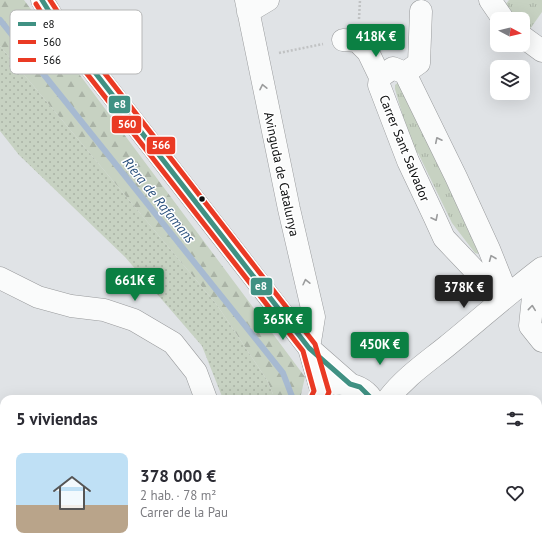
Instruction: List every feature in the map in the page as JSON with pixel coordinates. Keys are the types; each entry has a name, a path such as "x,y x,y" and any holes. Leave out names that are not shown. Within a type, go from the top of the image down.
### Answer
{"street":[{"path":"42,0 48,10"},
{"path":"247,6 268,0"},
{"path":"490,0 498,12"},
{"name":"Avinguda de Catalunya","path":"247,6 289,209 314,317 309,348"},
{"path":"421,11 419,63 406,73 456,177 476,225 489,248 505,296"},
{"path":"343,40 357,41 368,52 380,77"},
{"path":"530,42 542,51"},
{"name":"Carrer Sant Salvador","path":"406,73 393,68 380,77 379,85 405,154 444,238 481,277 505,296"},
{"path":"96,74 309,348 361,390"},
{"path":"391,395 407,377 505,296 542,270"},
{"path":"542,270 533,297 530,326 542,342"},
{"path":"1,278 38,297 71,306 104,310 134,320 174,343 196,372 205,395"},
{"path":"309,348 320,395"},
{"path":"321,395 335,384 361,390 407,377"}],"path":[{"path":"257,57 343,40"}],"green space":[{"path":"0,0 24,0 31,10 10,10 10,58 0,46"},
{"path":"509,0 542,0 542,12 530,29 530,12 504,12 501,10"},
{"path":"0,46 10,58 10,74 23,74 217,305 267,380 273,395 221,395 202,346 125,257 19,155 0,131"},
{"path":"23,74 79,74 305,377 301,395 273,395 267,380 217,305"},
{"path":"400,81 479,254 475,253 452,223 418,153 416,153 405,124 395,89 395,85"}],"waterway":[{"name":"Riera de Rafamans","path":"0,20 10,32"},
{"name":"Riera de Rafamans","path":"43,74 283,373 291,395"}],"transit line":[{"name":"e8","path":"42,0 48,10"},
{"name":"566","path":"50,0 56,10"},
{"name":"560","path":"36,4 40,10"},
{"name":"560","path":"87,74 303,351 314,391 312,395"},
{"name":"e8","path":"96,74 309,348 350,384 360,387 368,395"},
{"name":"566","path":"105,74 315,344 329,392 328,395"}]}
